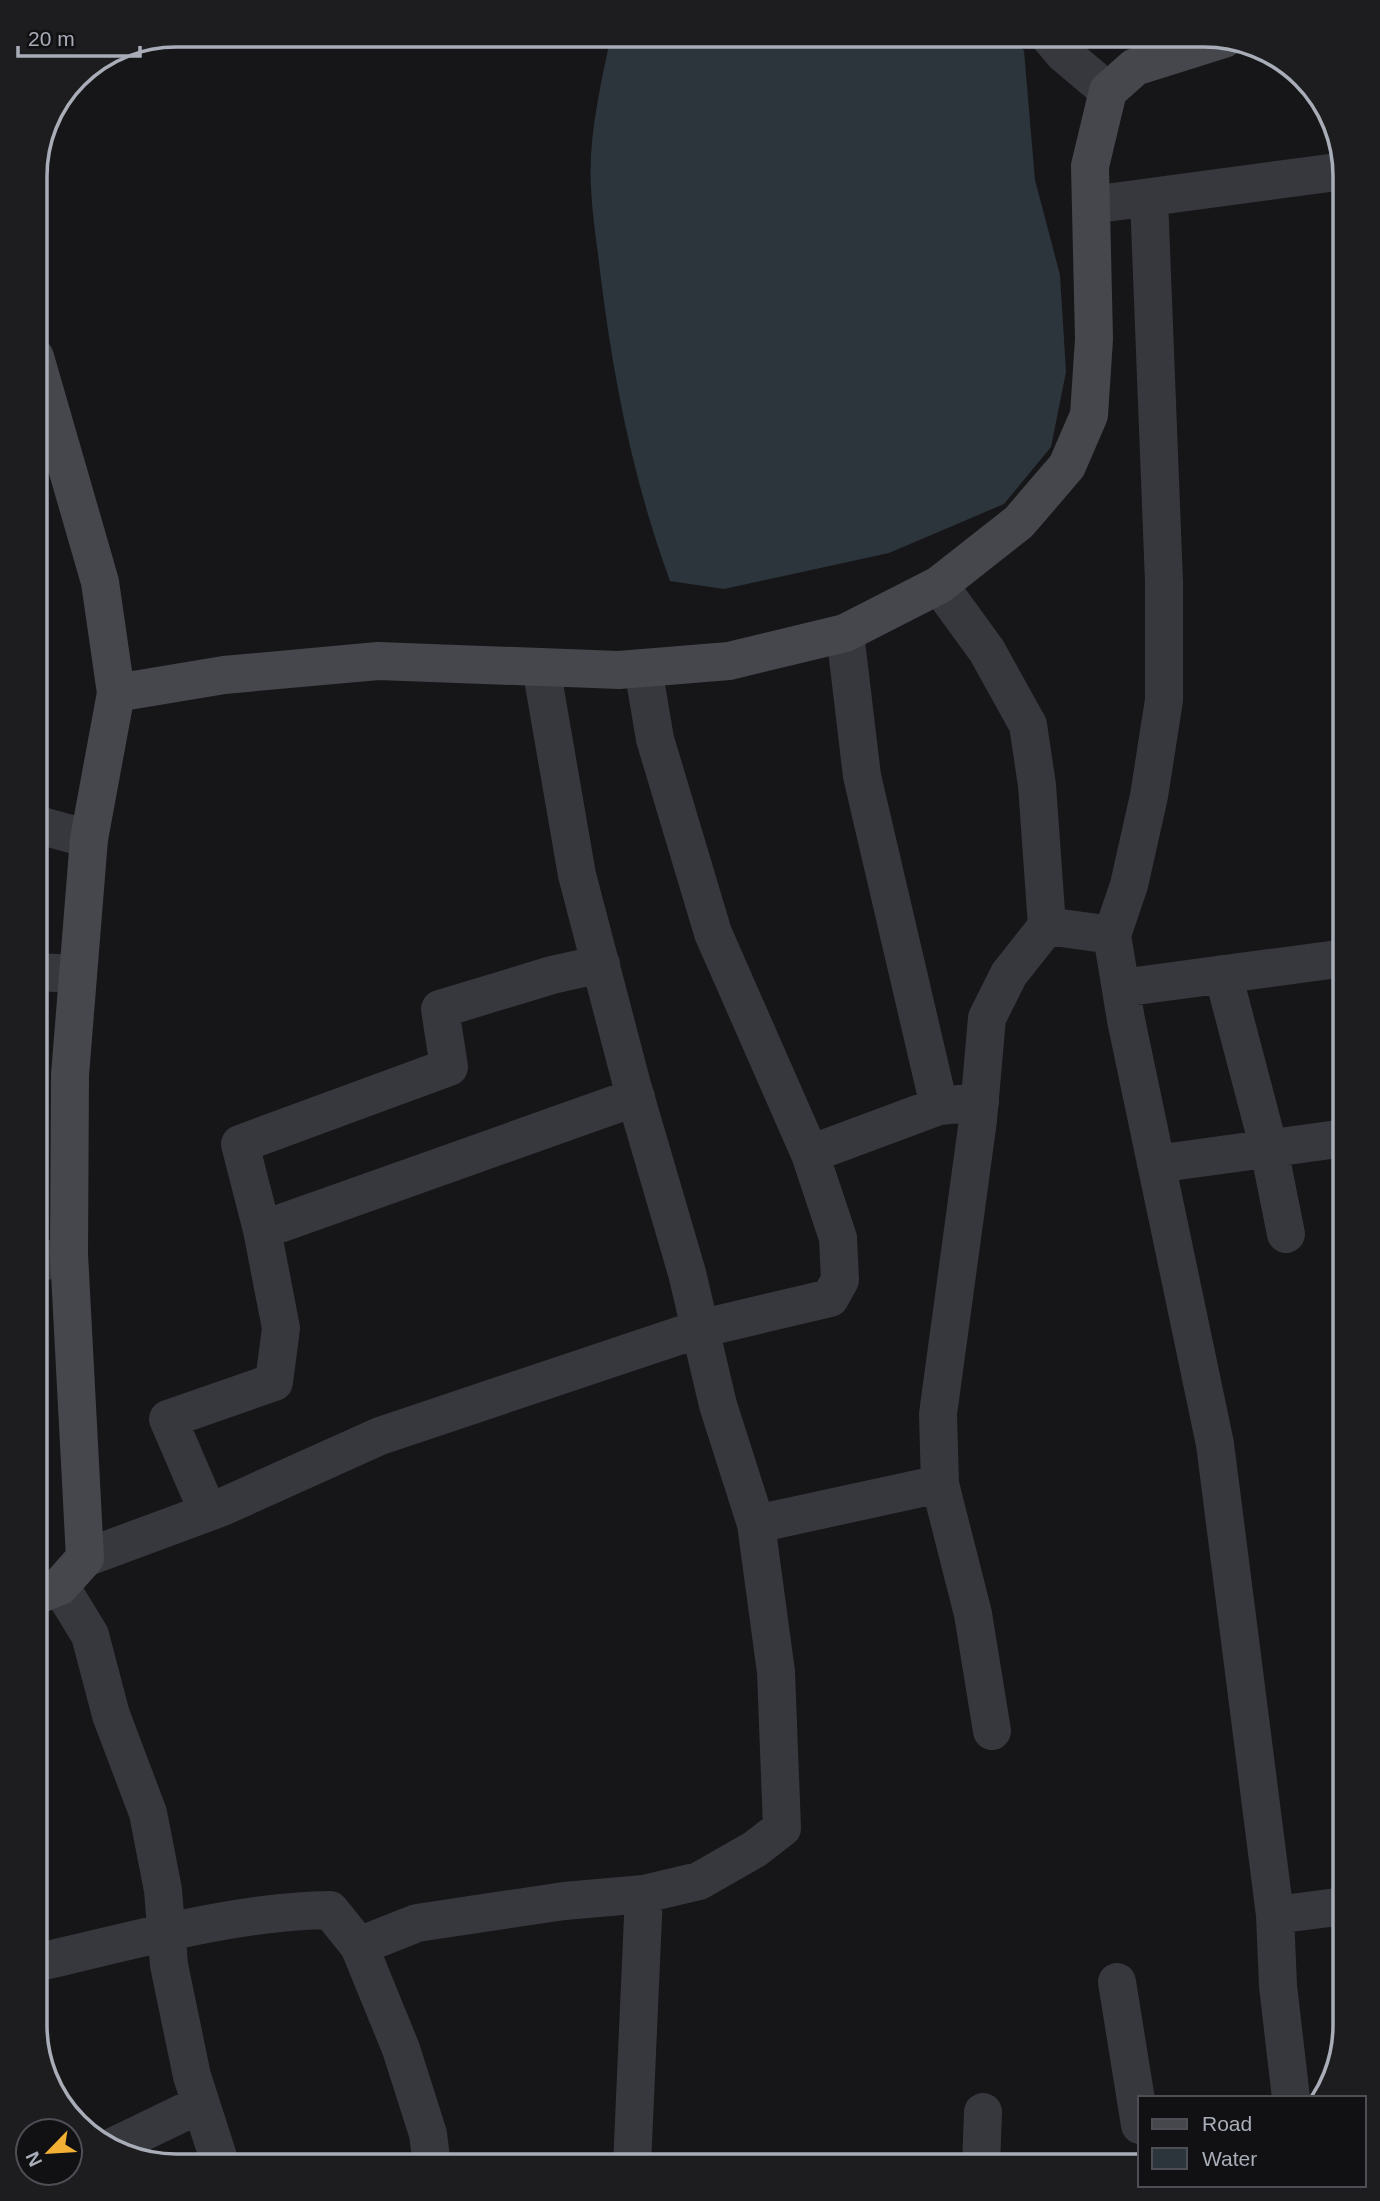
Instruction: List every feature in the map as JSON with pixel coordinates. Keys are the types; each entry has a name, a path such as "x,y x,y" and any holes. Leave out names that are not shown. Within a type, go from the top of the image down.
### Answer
{"main road":[{"path":"116,693 224,675 378,661 643,668 729,661 845,633 939,585 1019,522 1068,466 1089,415 1094,339 1090,166 1108,91 1135,67 1195,48"},
{"path":"48,402 100,582 116,693 89,839 52,1259 60,1580"}],"street":[{"path":"1059,48 1108,91"},
{"path":"1091,205 1333,173"},
{"path":"1149,198 1164,582 1164,700 1149,796 1129,885 1112,935 1214,1444 1275,1914 1278,1986 1292,2096"},
{"path":"939,585 987,651 1028,725 1037,785 1047,926 1009,974 987,1018 980,1102 937,1414 940,1484 973,1614 992,1731"},
{"path":"845,633 862,776 939,1106"},
{"path":"359,1946 417,1923 564,1901 644,1894 699,1881 755,1849 782,1828 776,1672 756,1524 718,1405 577,874 541,667"},
{"path":"217,2153 189,2064 169,1965 163,1889 148,1813 111,1715 90,1635 60,1580 380,1436 699,1329 830,1298 840,1280 838,1238 810,1154 713,933 656,739 643,668"},
{"path":"48,828 89,839"},
{"path":"1047,926 1112,935"},
{"path":"1121,988 1333,960"},
{"path":"208,1512 168,1419 274,1382 281,1328 262,1230 240,1144 449,1067 440,1009 552,975 601,964"},
{"path":"48,972 78,974"},
{"path":"1223,974 1269,1149 1286,1234"},
{"path":"262,1230 636,1097"},
{"path":"810,1154 939,1106 980,1102"},
{"path":"1156,1164 1333,1140"},
{"path":"756,1524 940,1484"},
{"path":"633,2153 644,1894"},
{"path":"1275,1914 1333,1907"},
{"path":"47,1960 166,1933 299,1911 330,1910 359,1946 401,2049 428,2134 430,2153"},
{"path":"1117,1982 1138,2113"},
{"path":"123,2142 201,2104"},
{"path":"981,2154 983,2112"}],"water":[{"path":"608,48 1022,48 1035,180 1060,275 1066,372 1051,447 1004,504 889,553 724,589 670,581 635,467 611,350 593,219 591,149"}]}
